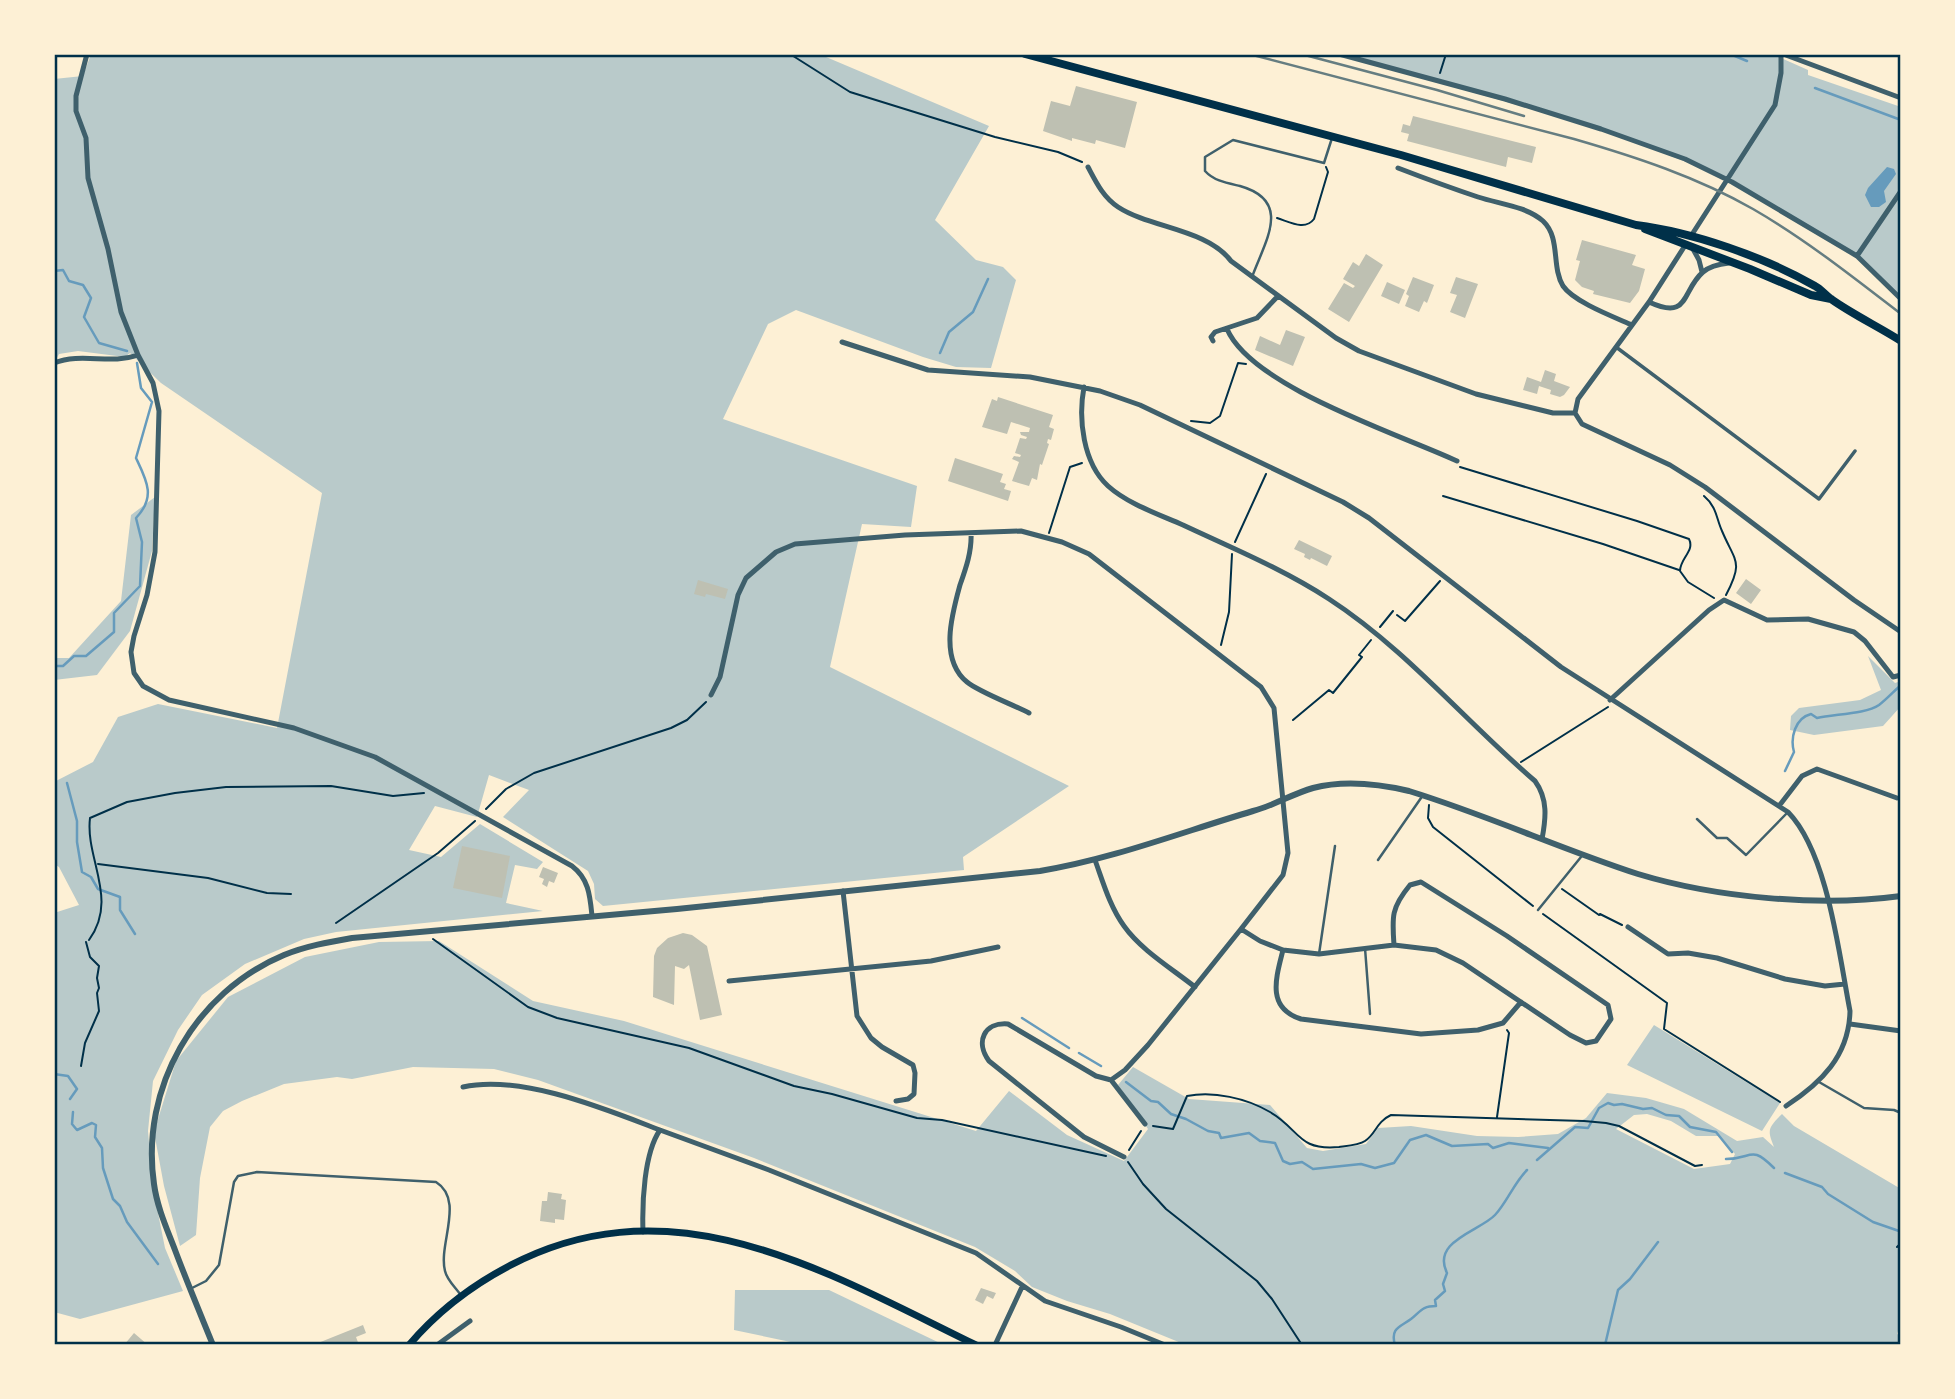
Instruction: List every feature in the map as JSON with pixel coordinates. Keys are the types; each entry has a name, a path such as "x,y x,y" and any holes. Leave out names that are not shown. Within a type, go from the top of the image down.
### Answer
{"main road":[{"path":"1025,54 1332,136 1636,225 1811,295 1831,299"},
{"path":"1636,225 1664,228 1735,251 1816,286 1831,299 1901,341"},
{"path":"409,1345 432,1320 461,1296 497,1273 540,1251 579,1239 643,1231 683,1232 719,1237 774,1253 850,1284 976,1345"}],"street":[{"path":"87,54 76,96 76,111 86,138 88,178 108,249 121,312 138,355 153,383 159,411 155,552 147,595 134,636 131,663 134,673 143,686 169,701 294,729 376,757 578,870 588,885 592,916"},
{"path":"1339,54 1541,110 1685,159 1732,181 1857,256 1901,299"},
{"path":"1901,98 1782,54 1781,74 1774,105 1649,302 1578,399 1575,413 1578,421 1587,428 1670,465 1705,487 1854,600 1901,632"},
{"path":"1088,167 1101,191 1117,206 1209,243 1336,338 1383,362 1485,397 1553,412 1575,413"},
{"path":"1398,168 1533,214 1546,223 1553,238 1557,271 1563,286 1571,295 1632,325"},
{"path":"1857,256 1901,191"},
{"path":"1691,246 1702,272"},
{"path":"1649,302 1668,309 1676,307 1685,299 1702,272 1714,265 1733,262"},
{"path":"1213,341 1211,337 1215,332 1257,318 1278,296"},
{"path":"1227,329 1252,362 1279,379 1322,402 1457,460"},
{"path":"842,342 928,370 1030,377 1084,387 1140,405 1343,502 1369,518 1522,634 1555,663 1612,702 1788,812 1803,830 1813,853 1827,901 1845,984 1850,1024 1840,1053 1829,1072 1819,1083 1786,1106"},
{"path":"1616,347 1819,499 1855,451"},
{"path":"54,363 68,357 118,360 138,355"},
{"path":"1084,387 1082,408 1087,450 1094,469 1109,487 1135,503 1295,579 1329,599 1377,634 1535,781 1542,790 1545,801 1542,839"},
{"path":"711,695 725,659 738,595 746,578 776,552 795,544 816,541 1021,531 1062,542 1089,554 1261,687 1274,708 1287,832 1287,863 1276,885 1147,1047 1111,1080 1103,1080 1008,1024 995,1025 987,1030 982,1040 982,1050 989,1061 1084,1137 1124,1157"},
{"path":"971,533 971,551 958,592 950,638 954,666 967,682 1029,713"},
{"path":"1612,702 1642,669 1724,600 1767,620 1808,619 1854,632 1866,641 1893,677 1901,675"},
{"path":"1779,806 1802,776 1817,769 1897,798"},
{"path":"213,1345 159,1205 152,1164 158,1104 171,1065 187,1035 222,994 249,973 284,955 313,945 352,938 1008,875 1095,860 1263,808 1313,788 1336,785 1381,786 1423,795 1639,874 1716,892 1827,901 1859,901 1901,896"},
{"path":"1095,860 1125,928 1195,987"},
{"path":"1241,929 1259,942 1283,950 1319,954 1394,945 1422,947 1450,956 1586,1043 1596,1041 1609,1022 1611,1014 1608,1005 1421,882 1410,885 1395,905 1392,918 1394,945"},
{"path":"843,891 857,1016 871,1038 910,1062 915,1068 914,1094 908,1099 896,1101"},
{"path":"1628,927 1668,954 1688,953 1717,958 1801,982 1825,986 1845,984"},
{"path":"729,981 931,961 998,947"},
{"path":"1283,950 1276,994 1278,1003 1288,1015 1301,1019 1421,1034 1489,1029 1503,1023 1521,1002"},
{"path":"1850,1024 1901,1031"},
{"path":"1111,1080 1145,1124"},
{"path":"463,1087 480,1083 556,1094 769,1170 976,1253 1045,1301 1121,1326 1165,1345"},
{"path":"643,1231 651,1147 660,1130"},
{"path":"995,1345 1022,1287"},
{"path":"437,1345 470,1321"}],"lane":[{"path":"1252,277 1272,223 1272,212 1268,203 1251,189 1211,178 1203,164 1208,153 1233,140 1324,163 1332,136"},
{"path":"1378,860 1423,795"},
{"path":"1697,819 1717,838 1727,838 1746,855 1788,812"},
{"path":"1319,954 1335,846"},
{"path":"1538,910 1583,854"},
{"path":"1365,948 1370,1014"},
{"path":"1819,1083 1864,1108 1901,1113"},
{"path":"190,1289 206,1281 219,1265 234,1182 238,1176 257,1172 436,1182 442,1186 450,1203 443,1261 445,1271 461,1296"}],"path":[{"path":"790,54 850,92 995,137 1058,152 1079,159 1088,167"},
{"path":"1441,66 1446,54"},
{"path":"1277,218 1301,225 1308,226 1311,223 1328,172 1324,163"},
{"path":"1189,423 1210,423 1220,416 1238,363 1249,365 1252,362"},
{"path":"1050,530 1070,467 1085,462"},
{"path":"1461,468 1689,539 1690,550 1682,559 1680,571"},
{"path":"1443,496 1603,544 1680,571 1688,582 1717,599 1724,600 1736,575 1736,558 1720,529 1715,509 1700,492"},
{"path":"1397,615 1405,621 1444,577"},
{"path":"1293,720 1329,690 1334,693 1393,611"},
{"path":"335,923 438,853 520,779 550,766 671,728 687,720 711,695"},
{"path":"1520,762 1612,702"},
{"path":"89,940 97,929 102,886 89,830 90,818 127,802 226,787 331,786 393,796 440,793"},
{"path":"1430,804 1428,818 1433,827 1538,910 1667,1003 1664,1029 1786,1106"},
{"path":"97,864 208,878 267,892 291,894"},
{"path":"1558,887 1599,915 1628,927"},
{"path":"423,932 528,1007 557,1018 690,1048 794,1086 917,1118 942,1120 1105,1156 1124,1157"},
{"path":"80,1066 85,1043 99,1011 99,966 90,957 86,942"},
{"path":"1497,1118 1509,1033 1503,1023"},
{"path":"1124,1157 1145,1124 1173,1129 1187,1096 1205,1093 1231,1097 1271,1112 1304,1143 1324,1149 1365,1141 1382,1120 1391,1115 1590,1121 1619,1126 1695,1166 1702,1165"},
{"path":"1124,1157 1143,1184 1166,1209 1257,1281 1302,1345"},
{"path":"1897,1247 1901,1244"}],"shaded area":[{"path":"91,54 819,54 989,126 935,220 976,260 1003,267 1016,280 991,368 956,367 796,310 768,324 723,419 917,486 911,527 862,524 830,667 1069,786 963,857 964,870 603,906 595,899 594,884 588,871 503,817 529,790 489,775 477,817 435,806 409,850 441,857 480,824 543,862 537,869 515,865 506,903 543,911 336,932 304,939 245,964 202,995 178,1030 153,1081 148,1131 153,1188 165,1248 183,1291 80,1319 54,1312 54,913 79,905 59,867 54,864 54,782 93,762 118,717 158,704 277,728 322,493 161,383 130,353 125,357 78,351 59,354 54,363 54,79 83,76"},
{"path":"1339,54 1781,54 1781,58 1808,70 1808,75 1901,107 1901,299 1868,265 1733,180 1601,129"},
{"path":"155,497 152,551 130,631 97,675 54,680 54,658 69,658 121,601 131,515"},
{"path":"1868,656 1895,683 1901,681 1901,706 1883,726 1814,735 1790,730 1791,716 1799,708 1860,700 1881,690"},
{"path":"439,941 533,1001 624,1021 976,1131 1009,1091 1067,1135 1124,1161 1148,1129 1118,1085 1133,1067 1189,1099 1270,1105 1307,1148 1323,1151 1366,1144 1378,1128 1411,1126 1477,1136 1558,1134 1586,1118 1607,1093 1646,1098 1684,1109 1737,1141 1763,1137 1774,1147 1770,1129 1782,1114 1794,1126 1901,1189 1901,1322 1897,1334 1901,1336 1901,1345 1186,1345 1110,1314 1032,1287 1015,1271 975,1247 754,1158 538,1080 494,1069 413,1067 352,1079 337,1077 284,1084 223,1111 210,1127 200,1178 196,1235 180,1246 164,1186 154,1132 176,1061 228,997 305,957 379,942","holes":["1647,1114 1671,1121 1696,1136 1718,1136 1735,1154 1730,1164 1694,1169 1616,1129 1634,1115"]},
{"path":"1654,1025 1780,1103 1762,1131 1627,1065"},
{"path":"735,1290 829,1290 944,1345 805,1345 734,1330"}],"water":[{"path":"1887,167 1894,169 1896,174 1884,191 1886,202 1879,207 1871,207 1865,195"}],"building":[{"path":"1076,86 1137,102 1125,148 1096,140 1095,144 1072,138 1072,141 1043,131 1051,101 1070,106"},
{"path":"1413,116 1536,147 1532,163 1508,157 1506,167 1407,141 1409,134 1401,132 1403,124 1410,126"},
{"path":"1582,240 1636,255 1632,265 1645,269 1639,291 1630,303 1593,294 1594,291 1582,287 1575,280 1580,261 1576,260"},
{"path":"1366,254 1383,265 1349,322 1328,309 1344,283 1353,288 1355,286 1343,279 1353,262 1359,266"},
{"path":"1413,277 1434,285 1427,303 1424,301 1419,312 1405,306 1409,296 1406,294"},
{"path":"1456,277 1478,284 1465,318 1450,312 1457,295 1450,293"},
{"path":"1387,282 1405,290 1399,304 1381,296"},
{"path":"1286,330 1305,337 1293,366 1255,350 1260,336 1280,345"},
{"path":"1545,370 1556,374 1554,381 1570,387 1564,395 1560,397 1550,394 1551,390 1539,386 1537,394 1523,390 1527,377 1541,382"},
{"path":"998,397 1053,415 1049,427 1054,429 1051,440 1048,439 1049,444 1042,465 1040,464 1037,480 1032,478 1029,486 1012,481 1019,462 1012,459 1014,456 1020,457 1021,455 1015,453 1020,438 1027,437 1020,432 1029,432 1030,428 1011,422 1007,434 982,427 992,399 997,401"},
{"path":"955,458 1003,474 1000,482 1006,484 1004,489 1011,491 1008,501 948,481"},
{"path":"1299,540 1332,556 1327,566 1304,557 1305,554 1294,549"},
{"path":"1746,579 1761,590 1751,604 1736,593"},
{"path":"698,580 728,589 725,599 694,594"},
{"path":"462,846 510,856 502,898 453,888"},
{"path":"543,867 558,873 554,883 549,881 547,887 542,884 544,879 539,877"},
{"path":"683,933 692,935 707,946 722,1015 700,1020 689,965 684,969 675,966 674,1005 653,997 654,956 657,948 668,938"},
{"path":"548,1192 562,1194 561,1199 566,1200 564,1220 555,1219 555,1223 540,1221 542,1201 547,1201"},
{"path":"981,1288 996,1293 993,1299 987,1296 983,1304 975,1300"},
{"path":"363,1325 366,1333 356,1337 359,1345 313,1345"},
{"path":"134,1333 148,1345 124,1345"}],"waterway":[{"path":"1730,54 1747,61"},
{"path":"1815,88 1901,120"},
{"path":"54,271 63,270 69,281 83,285 91,298 84,317 99,343 127,351"},
{"path":"940,353 949,332 973,312 988,279"},
{"path":"54,666 63,666 74,656 86,656 114,632 114,613 140,586 142,542 136,518 146,503 148,489 136,458 152,402 141,388 137,363"},
{"path":"1785,771 1794,752 1795,729 1806,716 1811,714 1817,718 1873,708 1901,685"},
{"path":"67,783 77,821 82,872 91,877 98,889 120,897 120,910 135,934"},
{"path":"1022,1018 1069,1048"},
{"path":"1079,1053 1101,1066"},
{"path":"54,1074 68,1076 77,1089 70,1099"},
{"path":"1126,1082 1151,1101 1158,1102 1171,1114 1208,1131 1219,1133 1221,1138 1249,1133 1260,1141 1275,1143 1283,1161 1290,1164 1302,1162 1313,1169 1361,1164 1375,1168 1394,1163 1410,1140 1426,1135 1452,1146 1488,1144 1493,1148 1509,1143 1548,1148"},
{"path":"1537,1160 1575,1127 1588,1128 1599,1108 1608,1103 1652,1108 1666,1115 1679,1116 1690,1127 1716,1132 1732,1152"},
{"path":"73,1112 72,1124 77,1130 92,1123 96,1125 95,1137 102,1148 103,1168 113,1199 158,1264"},
{"path":"1726,1159 1751,1154 1760,1156 1774,1168"},
{"path":"1395,1345 1395,1331 1425,1308 1436,1306 1435,1300 1445,1291 1443,1284 1447,1273 1444,1262 1451,1245 1495,1215 1527,1170"},
{"path":"1785,1173 1822,1187 1828,1194 1873,1222 1899,1231"},
{"path":"1605,1345 1618,1290 1630,1279 1658,1242"}],"railway":[{"path":"1249,54 1574,139 1688,178 1753,209 1791,233 1901,314"},
{"path":"1301,54 1524,116"}]}
